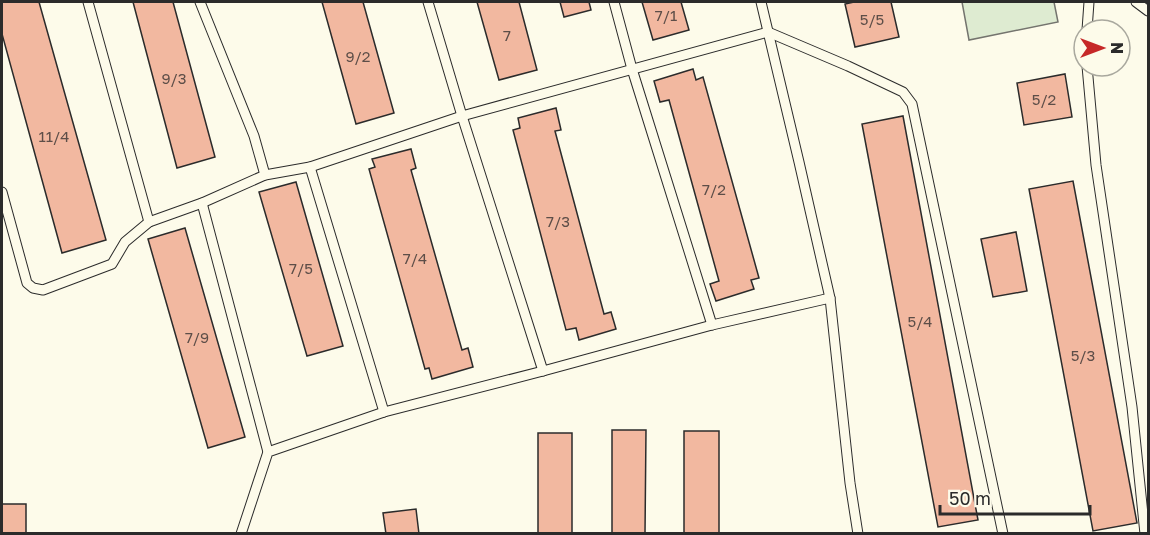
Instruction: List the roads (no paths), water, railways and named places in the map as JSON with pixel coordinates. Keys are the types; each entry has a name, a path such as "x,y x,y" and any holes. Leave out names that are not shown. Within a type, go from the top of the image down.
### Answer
{"lane":[{"path":"88,2 149,222"},
{"path":"200,2 254,136 265,175"},
{"path":"428,2 543,371"},
{"path":"614,2 632,69 712,325"},
{"path":"760,2 830,298 850,483 858,534"},
{"path":"1088,18 1089,2"},
{"path":"1136,2 1149,11"},
{"path":"2,192 27,283 33,288 43,290 112,264 125,242 149,222 202,203 265,175 310,167 462,116 768,32 903,92 912,104 1003,534"},
{"path":"1088,78 1096,165 1132,407 1145,534"},
{"path":"310,167 384,412"},
{"path":"202,203 268,452 241,534"},
{"path":"268,452 384,412 712,325 830,298"}]}
